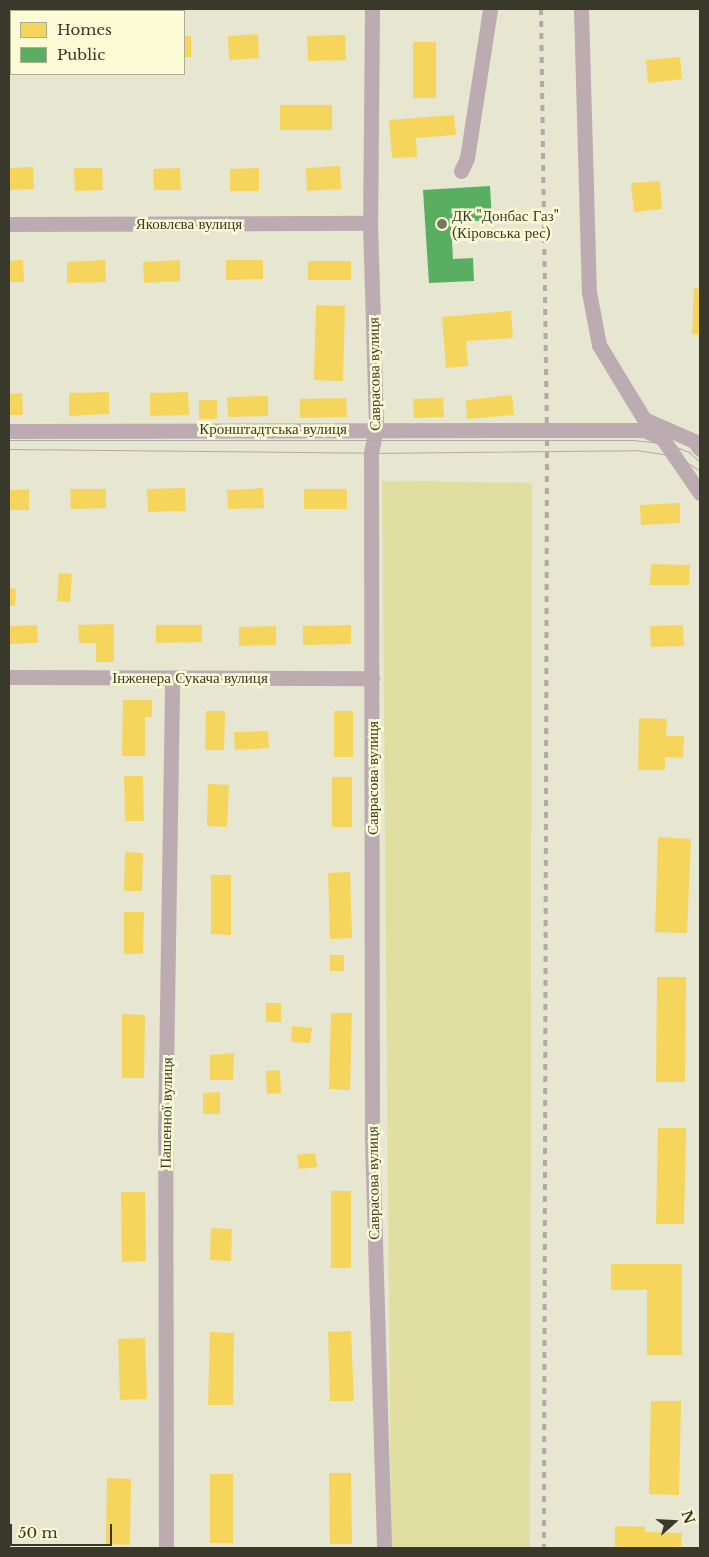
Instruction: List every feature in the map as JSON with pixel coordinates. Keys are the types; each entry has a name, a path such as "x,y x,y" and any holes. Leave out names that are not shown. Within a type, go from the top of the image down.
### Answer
{"street":[{"name":"Саврасова вулиця","path":"372,9 370,223 376,429 371,453 372,1140 384,1548"},
{"path":"461,171 467,158 490,9"},
{"path":"580,9 589,292 598,345 644,419 694,441 700,449"},
{"name":"Яковлєва вулиця","path":"9,224 370,223"},
{"name":"Кронштадтська вулиця","path":"9,430 644,430 662,438 677,456 700,493"},
{"name":"Інженера Сукача вулиця","path":"9,678 372,678"},
{"name":"Пашенної вулиця","path":"166,1548 165,1146 172,678"}],"shaded area":[{"path":"382,481 532,483 530,1548 391,1548"}],"building: Homes":[{"path":"9,34 10,34 10,55"},
{"path":"258,34 259,58 229,60 228,36"},
{"path":"345,35 346,60 308,61 307,36"},
{"path":"185,36 191,36 191,57 185,57"},
{"path":"413,42 436,42 436,98 413,98"},
{"path":"680,57 682,79 648,83 646,60"},
{"path":"280,105 332,105 332,130 280,130"},
{"path":"454,115 456,135 416,138 417,157 392,158 389,120"},
{"path":"340,166 341,189 307,191 306,168"},
{"path":"33,167 34,189 9,190 9,168"},
{"path":"74,168 102,168 103,190 75,191"},
{"path":"180,168 181,190 154,190 153,169"},
{"path":"259,168 259,191 230,191 230,169"},
{"path":"660,181 662,209 634,212 631,183"},
{"path":"23,260 24,282 9,282 9,261"},
{"path":"105,260 106,282 67,283 67,262"},
{"path":"180,260 180,281 144,283 143,262"},
{"path":"226,260 263,260 263,279 226,280"},
{"path":"308,261 351,261 351,280 308,280"},
{"path":"694,288 700,289 700,335 692,334"},
{"path":"316,305 345,306 343,381 314,380"},
{"path":"511,311 513,338 466,341 468,366 446,368 442,317"},
{"path":"109,392 109,414 69,416 69,393"},
{"path":"188,392 189,415 150,416 150,393"},
{"path":"22,393 23,415 9,415 9,394"},
{"path":"512,395 514,415 467,419 466,400"},
{"path":"268,396 268,416 228,417 227,397"},
{"path":"346,398 347,417 300,418 300,399"},
{"path":"443,398 444,417 414,418 413,399"},
{"path":"199,400 217,400 217,419 199,419"},
{"path":"185,488 186,511 148,512 147,489"},
{"path":"263,488 264,508 228,509 227,490"},
{"path":"29,489 29,510 9,510 9,490"},
{"path":"70,489 106,489 106,508 71,509"},
{"path":"304,489 347,489 347,509 304,509"},
{"path":"680,503 680,523 641,525 640,505"},
{"path":"651,564 690,565 689,585 650,585"},
{"path":"59,573 72,574 70,602 57,601"},
{"path":"9,588 16,589 15,606 9,606"},
{"path":"114,624 114,662 96,662 96,643 79,643 78,625"},
{"path":"37,625 38,643 9,644 9,626"},
{"path":"156,625 202,625 202,642 156,643"},
{"path":"351,625 351,644 303,645 303,626"},
{"path":"683,625 684,646 651,647 650,626"},
{"path":"276,626 276,645 239,646 239,627"},
{"path":"123,700 152,700 152,717 145,717 145,756 122,756"},
{"path":"206,711 225,711 224,750 205,750"},
{"path":"334,711 353,711 353,757 334,757"},
{"path":"639,718 667,719 666,736 684,736 683,758 665,757 665,770 638,770"},
{"path":"268,731 269,748 235,750 234,732"},
{"path":"124,776 143,776 144,821 125,821"},
{"path":"332,777 352,777 352,827 332,827"},
{"path":"208,784 229,785 227,827 207,826"},
{"path":"658,837 691,839 687,933 655,932"},
{"path":"125,852 143,853 142,891 124,891"},
{"path":"350,872 352,938 330,939 328,873"},
{"path":"211,875 231,875 231,935 211,934"},
{"path":"124,912 144,912 143,954 124,954"},
{"path":"330,955 344,955 344,971 330,971"},
{"path":"657,977 686,977 685,1082 656,1082"},
{"path":"266,1003 281,1003 281,1022 266,1022"},
{"path":"331,1013 352,1013 350,1090 329,1089"},
{"path":"122,1014 145,1015 144,1078 122,1078"},
{"path":"292,1026 312,1028 310,1043 291,1042"},
{"path":"234,1053 233,1080 210,1080 210,1055"},
{"path":"280,1070 281,1093 267,1094 266,1071"},
{"path":"220,1092 220,1114 203,1114 203,1093"},
{"path":"658,1128 686,1128 684,1224 656,1224"},
{"path":"315,1153 317,1167 299,1169 297,1155"},
{"path":"331,1191 351,1191 351,1268 331,1268"},
{"path":"121,1192 145,1192 146,1261 122,1262"},
{"path":"211,1228 232,1229 231,1261 210,1260"},
{"path":"611,1264 682,1264 682,1355 647,1355 647,1290 611,1290"},
{"path":"351,1331 354,1401 330,1401 328,1332"},
{"path":"210,1332 234,1333 233,1405 208,1405"},
{"path":"145,1338 147,1399 120,1400 118,1339"},
{"path":"651,1401 681,1401 679,1495 649,1494"},
{"path":"329,1473 351,1473 352,1544 330,1544"},
{"path":"210,1474 233,1474 233,1543 210,1543"},
{"path":"107,1478 131,1479 130,1545 106,1544"},
{"path":"615,1526 645,1527 645,1532 682,1533 681,1548 615,1548"}],"building: Public":[{"path":"490,186 492,220 451,222 453,259 473,258 474,281 429,283 423,190"}],"tram line":[{"path":"9,440 633,440 669,444 689,452 700,462"},
{"path":"9,449 371,453 636,450 677,456 700,471"}],"railway":[{"path":"541,9 547,440 544,1548"}],"place":[{"name":"ДК \"Донбас Газ\" (Кіровська рес)","path":"442,224"}]}
